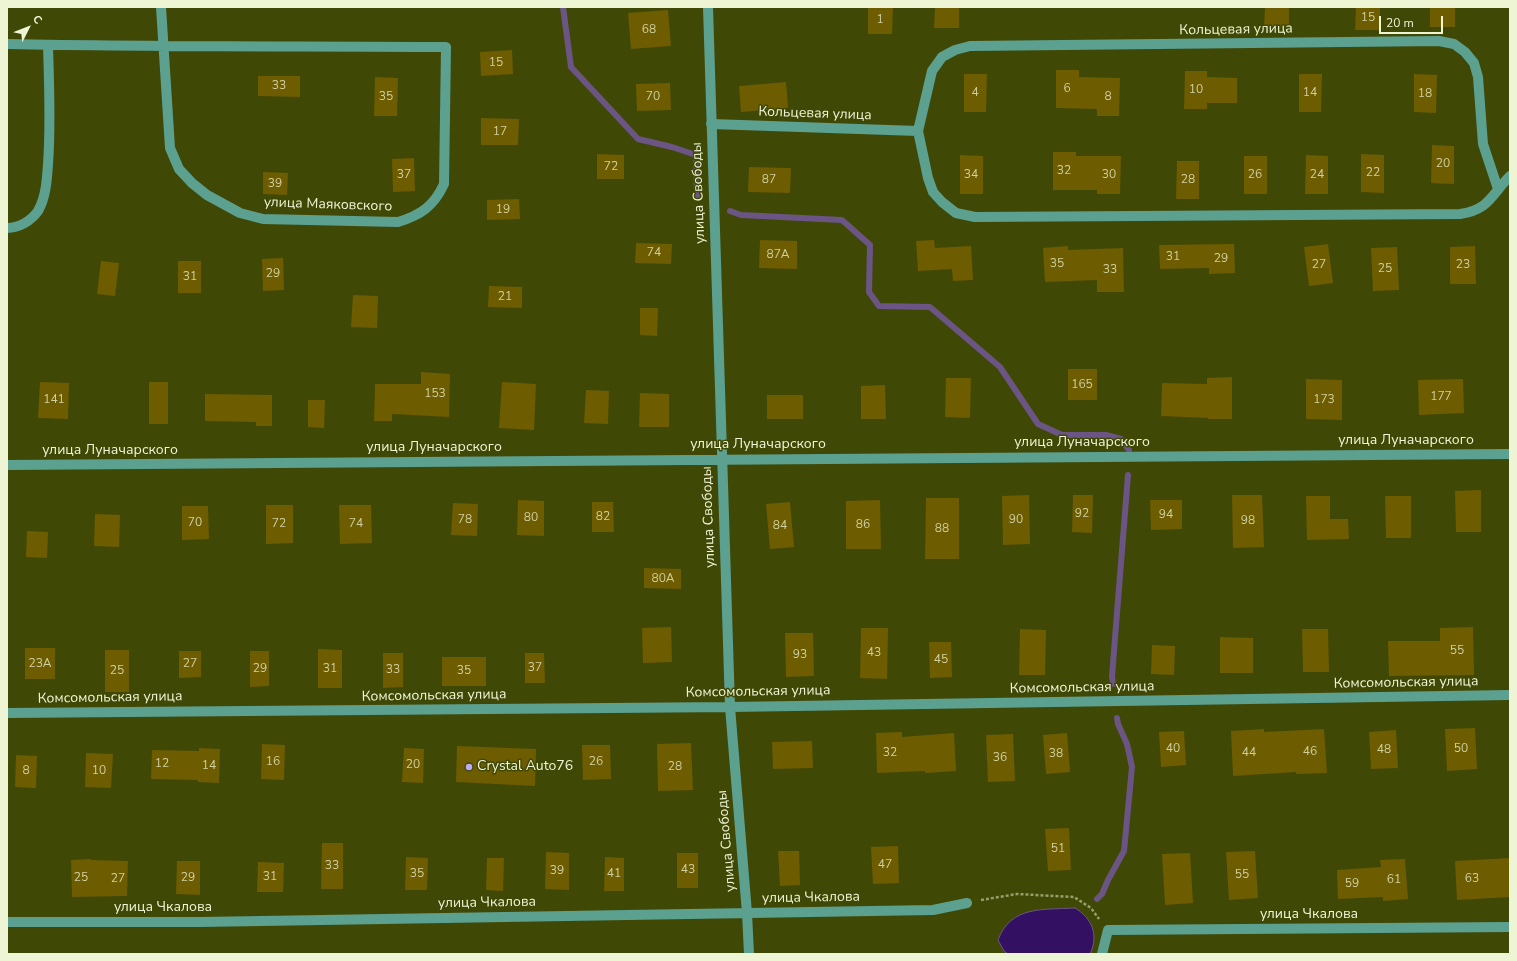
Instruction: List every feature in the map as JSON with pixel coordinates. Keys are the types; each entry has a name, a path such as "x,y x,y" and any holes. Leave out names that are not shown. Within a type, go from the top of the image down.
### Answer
{"street":[{"name":"улица Маяковского","path":"7,44 48,45 162,45 446,47 444,184 438,197 414,217 398,222 263,219 240,213 207,195 178,169 170,148 162,45 161,7"},
{"name":"улица Свободы","path":"708,7 721,460 730,707 749,954"},
{"name":"Кольцевая улица","path":"1498,189 1483,144 1478,77 1474,63 1465,52 1454,44 1439,41 970,46 955,50 942,57 932,71 918,131 928,178 933,192 942,202 956,213 976,217 1460,214 1471,213 1480,209 1490,200 1510,176"},
{"path":"7,228 26,222 37,211 43,198 46,185 50,138 48,45"},
{"name":"Кольцевая улица","path":"711,124 918,131"},
{"name":"улица Луначарского","path":"7,465 1510,454"},
{"name":"Комсомольская улица","path":"7,713 730,707 1510,695"},
{"name":"улица Чкалова","path":"7,922 193,922 933,910 967,903"},
{"name":"улица Чкалова","path":"1108,930 1510,927"},
{"path":"1102,954 1108,930"}],"path":[{"path":"967,903 1017,894 1074,897 1091,908 1108,930"}],"shaded area":[{"path":"1075,908 1090,922 1094,934 1093,947 1090,954 1008,954 1004,951 998,940 1004,929 1011,921 1020,915 1040,910"}],"building":[{"path":"868,7 893,7 892,34 868,34"},
{"path":"935,7 959,7 959,28 934,28"},
{"path":"1265,7 1289,7 1289,28 1264,28"},
{"path":"1356,7 1380,7 1380,30 1355,30"},
{"path":"1430,7 1455,7 1455,27 1430,27"},
{"path":"668,10 671,46 631,49 628,13"},
{"path":"512,50 513,74 481,76 480,52"},
{"path":"1056,70 1079,70 1079,77 1120,78 1119,116 1097,116 1097,109 1056,108"},
{"path":"1185,71 1207,71 1207,77 1237,78 1237,103 1207,103 1207,109 1184,109"},
{"path":"964,74 987,74 986,112 964,112"},
{"path":"1299,74 1322,74 1321,112 1299,112"},
{"path":"1414,74 1437,75 1436,113 1414,112"},
{"path":"258,76 300,76 300,97 258,96"},
{"path":"375,77 398,78 397,116 374,116"},
{"path":"786,82 788,108 741,112 739,86"},
{"path":"670,83 671,110 637,111 636,84"},
{"path":"481,118 519,119 518,145 481,145"},
{"path":"1432,145 1454,146 1454,184 1431,183"},
{"path":"1053,152 1076,152 1076,156 1121,156 1120,194 1097,194 1097,190 1053,190"},
{"path":"597,154 624,155 624,179 597,179"},
{"path":"1361,154 1384,155 1384,193 1361,192"},
{"path":"960,155 983,156 983,194 960,194"},
{"path":"1306,155 1328,156 1328,194 1305,194"},
{"path":"1244,156 1267,156 1267,194 1244,194"},
{"path":"414,158 415,191 393,192 392,159"},
{"path":"1177,161 1199,161 1199,199 1176,199"},
{"path":"749,167 791,168 790,193 748,192"},
{"path":"263,172 288,173 287,195 263,194"},
{"path":"519,199 520,219 487,220 487,200"},
{"path":"760,240 797,241 797,269 759,268"},
{"path":"934,240 935,248 971,246 973,280 953,281 952,269 918,271 916,241"},
{"path":"636,243 672,244 671,264 635,263"},
{"path":"1234,244 1235,273 1209,274 1209,268 1160,269 1159,245"},
{"path":"1328,244 1333,283 1309,286 1304,247"},
{"path":"1068,246 1068,250 1123,248 1124,292 1097,292 1097,280 1045,282 1043,248"},
{"path":"1475,246 1476,284 1450,284 1450,247"},
{"path":"1397,247 1399,290 1373,291 1371,248"},
{"path":"283,258 284,290 263,291 262,259"},
{"path":"101,261 119,263 115,296 97,294"},
{"path":"178,261 201,261 201,293 178,293"},
{"path":"489,286 522,287 522,308 488,307"},
{"path":"353,295 378,296 377,328 351,327"},
{"path":"640,308 658,308 657,336 640,335"},
{"path":"1068,369 1097,369 1097,400 1068,400"},
{"path":"421,372 450,374 449,417 392,414 392,421 374,421 375,384 421,384"},
{"path":"1232,377 1232,419 1161,416 1162,383 1207,384 1207,378"},
{"path":"946,378 971,378 970,418 945,417"},
{"path":"1306,379 1342,380 1342,420 1306,419"},
{"path":"1463,379 1464,413 1419,415 1418,380"},
{"path":"40,382 69,383 68,419 38,418"},
{"path":"149,382 168,382 168,424 149,424"},
{"path":"502,382 536,384 534,430 499,428"},
{"path":"885,385 886,419 861,419 861,386"},
{"path":"586,390 609,391 608,424 584,423"},
{"path":"640,393 669,394 669,427 639,427"},
{"path":"205,394 272,395 272,426 256,426 256,422 205,421"},
{"path":"767,395 803,395 803,419 767,419"},
{"path":"308,400 325,400 324,428 308,427"},
{"path":"1481,490 1481,532 1456,532 1455,491"},
{"path":"1029,495 1030,544 1003,545 1002,496"},
{"path":"1073,495 1093,495 1092,533 1072,532"},
{"path":"1232,495 1262,495 1264,547 1233,548"},
{"path":"1306,496 1330,496 1330,519 1348,519 1349,539 1307,540"},
{"path":"1385,496 1411,496 1411,538 1386,538"},
{"path":"926,498 959,498 959,559 925,559"},
{"path":"518,500 544,501 544,536 517,535"},
{"path":"880,500 881,549 846,549 846,501"},
{"path":"1150,500 1182,500 1182,529 1151,530"},
{"path":"592,502 613,502 614,532 592,532"},
{"path":"790,502 794,547 770,549 766,504"},
{"path":"453,503 478,504 477,536 451,535"},
{"path":"266,505 293,505 293,543 266,544"},
{"path":"339,505 371,505 372,543 340,544"},
{"path":"182,506 208,506 209,539 182,540"},
{"path":"95,514 120,515 119,547 94,546"},
{"path":"27,531 48,532 47,558 26,557"},
{"path":"644,568 681,569 681,589 644,588"},
{"path":"671,627 672,662 643,663 642,628"},
{"path":"1473,627 1474,675 1389,676 1388,641 1440,641 1440,628"},
{"path":"861,628 888,628 887,679 860,678"},
{"path":"1020,629 1046,630 1045,675 1019,675"},
{"path":"1302,629 1328,629 1329,672 1303,672"},
{"path":"785,633 813,633 814,676 786,677"},
{"path":"1220,637 1253,638 1253,673 1220,673"},
{"path":"929,642 951,642 952,677 930,678"},
{"path":"1152,645 1175,646 1174,675 1151,674"},
{"path":"25,648 55,648 55,679 25,679"},
{"path":"318,649 342,650 342,688 318,688"},
{"path":"105,650 129,650 129,692 105,692"},
{"path":"179,651 201,651 201,677 179,678"},
{"path":"250,651 269,651 269,686 250,687"},
{"path":"383,653 403,653 403,687 383,688"},
{"path":"525,653 544,653 545,683 525,683"},
{"path":"442,657 486,657 486,686 442,686"},
{"path":"1475,728 1477,769 1447,771 1445,729"},
{"path":"1264,729 1264,732 1324,729 1327,773 1296,774 1296,772 1233,776 1231,731"},
{"path":"1396,730 1398,768 1371,769 1369,732"},
{"path":"1184,731 1186,765 1161,767 1159,732"},
{"path":"902,732 902,737 954,733 956,771 925,773 925,771 877,773 876,733"},
{"path":"1067,733 1070,772 1046,774 1043,735"},
{"path":"1013,734 1015,781 988,782 986,735"},
{"path":"812,741 813,768 773,769 772,742"},
{"path":"691,743 693,790 658,791 657,744"},
{"path":"262,744 285,745 284,780 261,779"},
{"path":"582,745 610,745 611,779 583,780"},
{"path":"457,746 536,749 535,786 456,782"},
{"path":"199,748 220,749 219,783 198,782 198,780 151,779 152,750 199,751"},
{"path":"404,748 424,749 423,783 402,782"},
{"path":"86,753 113,754 111,788 85,787"},
{"path":"16,755 37,756 36,788 15,787"},
{"path":"1069,828 1071,870 1048,871 1045,829"},
{"path":"322,843 343,843 343,889 321,889"},
{"path":"898,846 899,883 873,884 871,847"},
{"path":"778,851 799,851 800,885 780,886"},
{"path":"1255,851 1258,898 1229,900 1226,852"},
{"path":"546,852 569,853 569,890 545,889"},
{"path":"677,853 698,853 698,888 677,888"},
{"path":"1190,853 1193,903 1165,905 1162,854"},
{"path":"406,857 428,858 427,890 405,890"},
{"path":"605,857 624,858 624,891 604,891"},
{"path":"487,858 504,858 503,891 486,890"},
{"path":"1510,858 1510,897 1457,900 1455,861"},
{"path":"91,859 128,861 127,896 72,897 71,860"},
{"path":"1405,859 1408,899 1383,901 1383,897 1338,899 1337,870 1381,867 1380,860"},
{"path":"177,861 200,861 200,895 176,894"},
{"path":"258,862 284,863 283,892 257,892"}],"waterway":[{"path":"563,7 571,67 638,139 672,147 696,155 697,198"},
{"path":"730,211 741,215 842,220 870,245 869,292 879,306 930,307 1000,367 1038,424 1062,435 1106,435 1121,439 1129,450"},
{"path":"1113,684 1112,676 1128,475"},
{"path":"1097,899 1102,894 1124,851 1132,767 1127,744 1118,724 1117,718"}],"place":[{"name":"Crystal Auto76","path":"469,767"}]}
